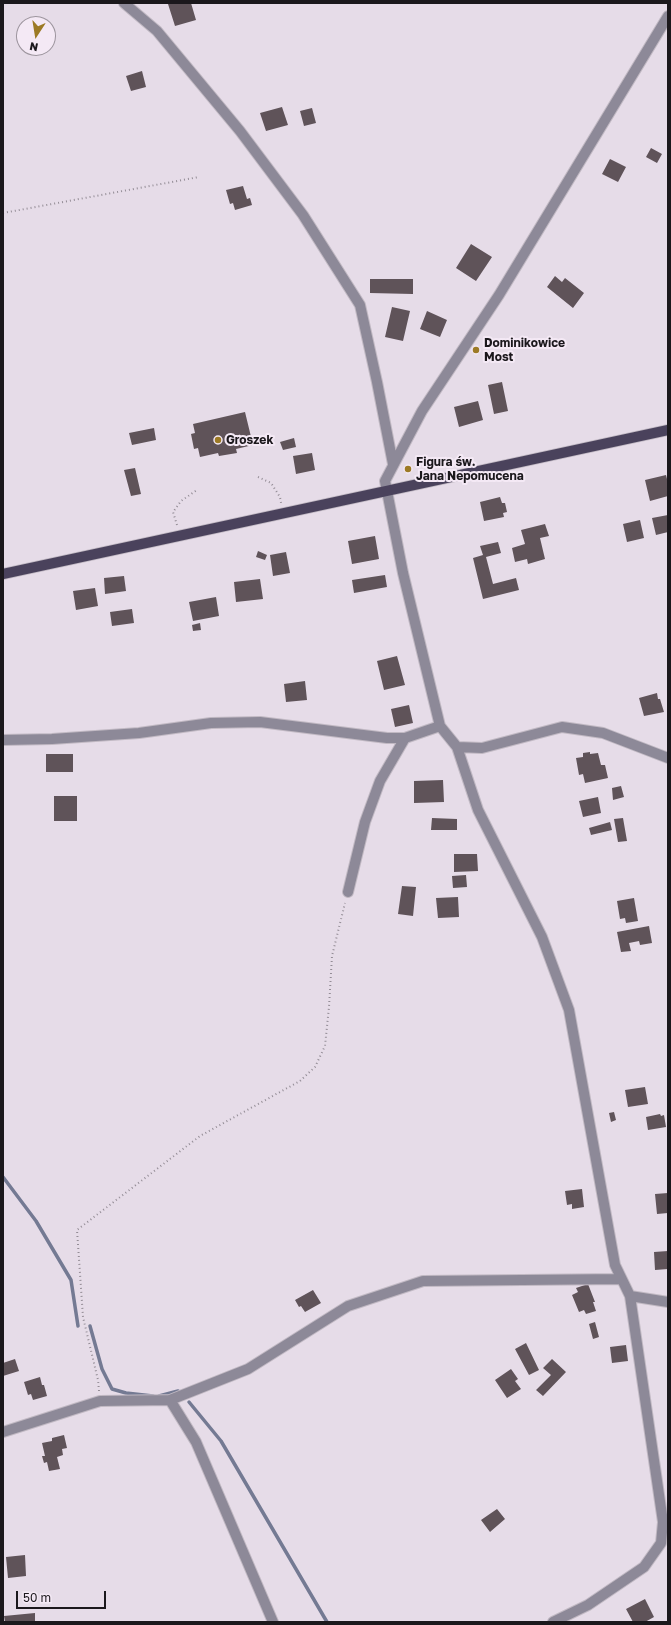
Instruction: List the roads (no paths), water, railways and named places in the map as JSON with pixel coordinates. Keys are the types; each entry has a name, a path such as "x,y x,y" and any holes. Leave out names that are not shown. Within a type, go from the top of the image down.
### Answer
{"main road":[{"path":"3,574 668,430"}],"street":[{"path":"124,3 157,31 240,131 303,216 360,306 393,464"},
{"path":"553,1622 588,1605 644,1567 661,1543 663,1522 630,1296 615,1265 569,1010 542,937 478,810 457,747 440,726 402,567 384,481 422,411 503,289 668,16"},
{"path":"3,740 52,739 139,733 211,723 260,722 387,738 405,738 440,726"},
{"path":"457,747 482,748 562,727 603,733 668,758"},
{"path":"348,892 365,822 380,781 405,738"},
{"path":"3,1432 100,1401 170,1400 248,1369 348,1306 424,1281 621,1279"},
{"path":"630,1296 668,1302"},
{"path":"170,1400 196,1442 273,1622"}],"waterway":[{"path":"3,1177 36,1221 71,1280 78,1326"},
{"path":"90,1326 102,1369 112,1389 126,1393 153,1396"},
{"path":"159,1396 178,1391"},
{"path":"189,1402 221,1441 327,1622"}],"place":[{"name":"Dominikowice Most","path":"476,350"},
{"name":"Groszek","path":"218,440"},
{"name":"Figura św. Jana Nepomucena","path":"408,469"}]}
